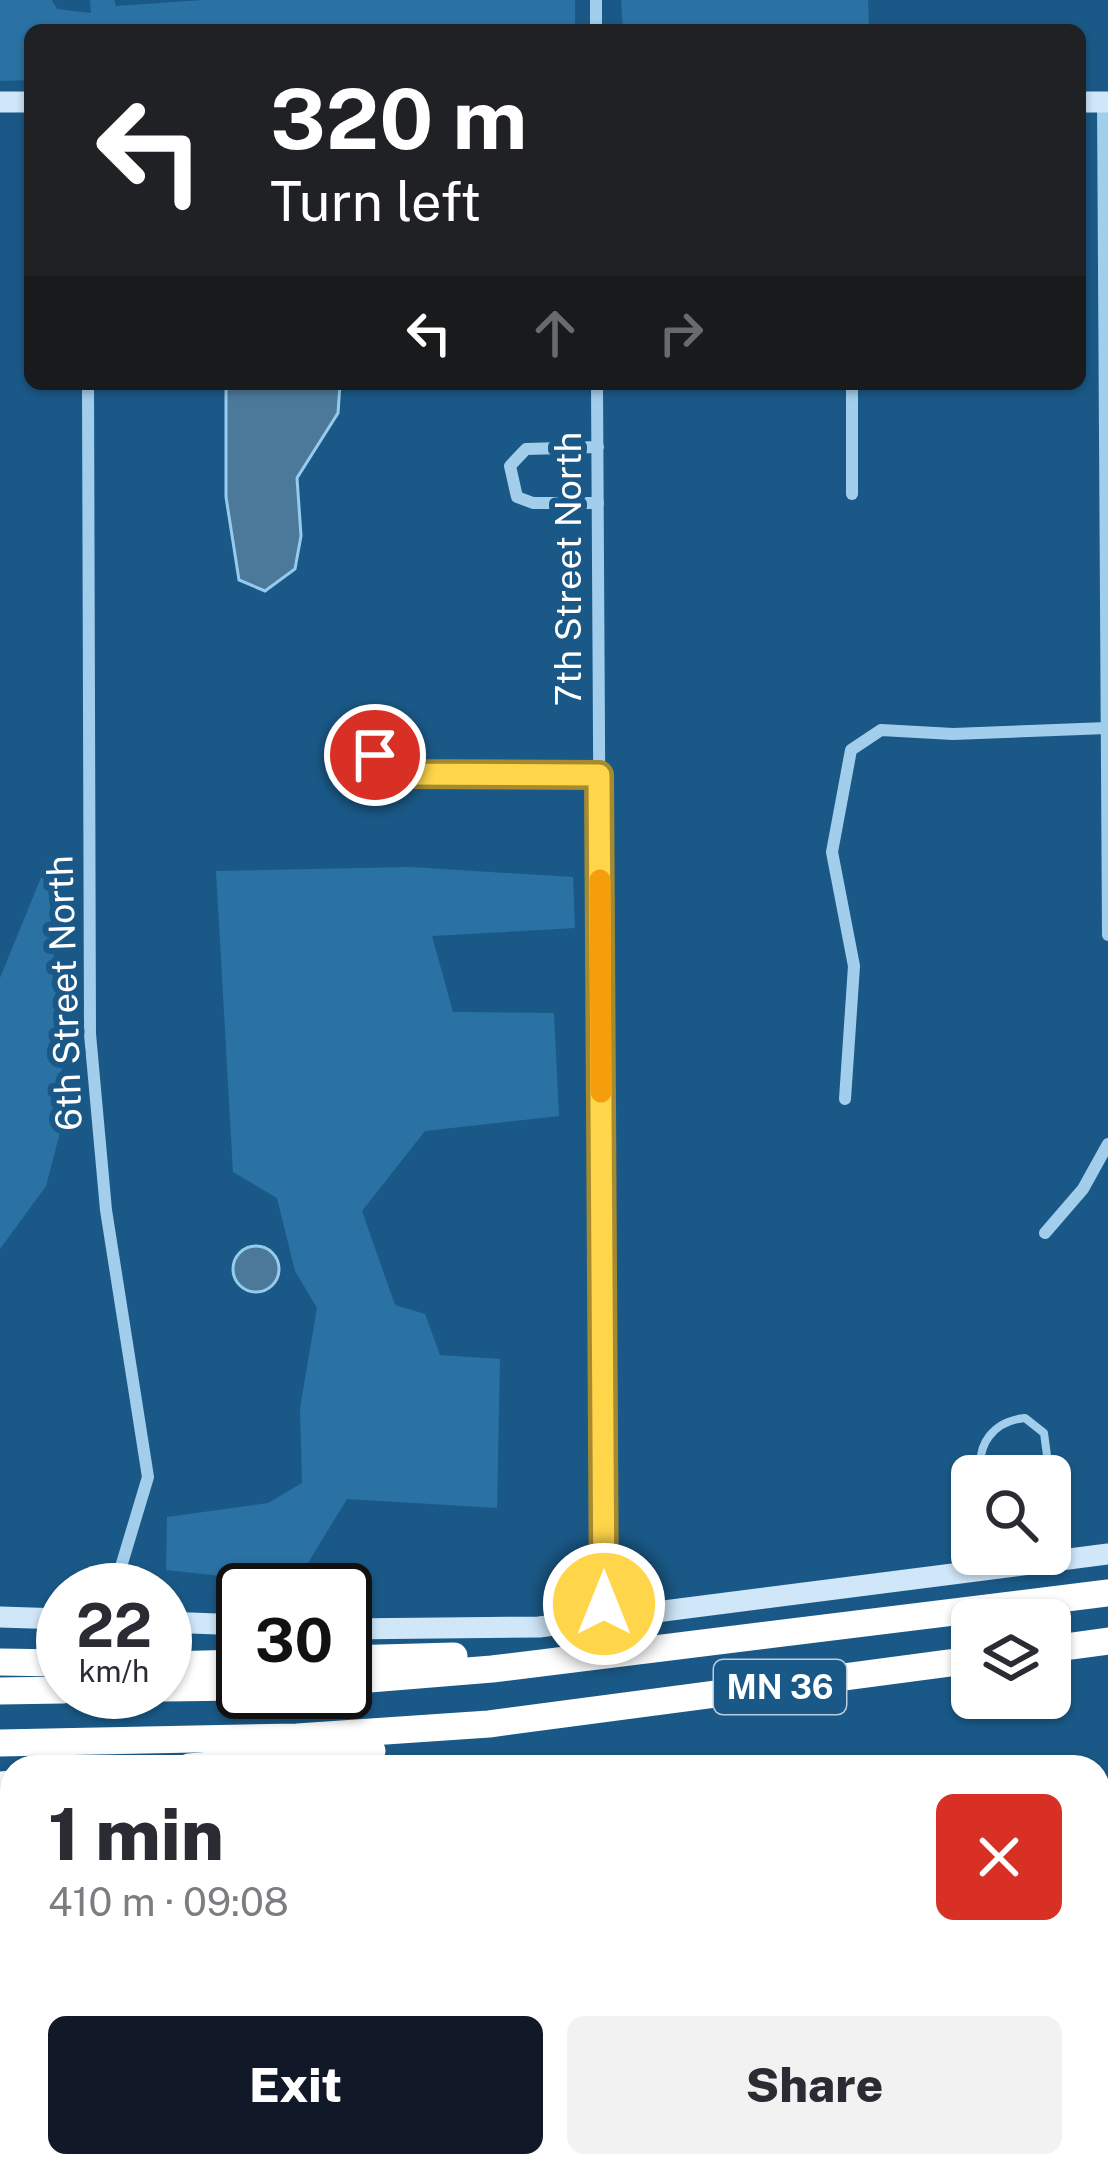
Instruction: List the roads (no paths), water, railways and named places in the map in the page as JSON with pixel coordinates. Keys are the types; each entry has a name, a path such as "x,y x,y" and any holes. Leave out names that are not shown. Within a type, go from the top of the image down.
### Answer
{"highway":[{"name":"MN 36","path":"372,1678 1108,1592"},
{"path":"1071,1646 1108,1641"},
{"path":"372,1659 590,1656"},
{"path":"0,1662 36,1663"},
{"name":"MN 36","path":"0,1743 361,1734 589,1713 951,1663"},
{"path":"0,1691 36,1690"},
{"path":"321,1755 398,1748 589,1713"}],"street":[{"path":"1097,102 1108,935"},
{"name":"6th Street North","path":"88,390 91,1034 109,1233 147,1461 144,1501 123,1563"},
{"name":"7th Street North","path":"597,390 604,1618"},
{"path":"852,390 852,494"},
{"path":"598,447 526,449 510,466 511,483 523,499 598,503"},
{"path":"845,1099 854,966 832,852 845,763 861,740 881,730 953,734 1107,728"},
{"path":"375,755 400,774 599,775"},
{"path":"1045,1233 1083,1189 1108,1144"},
{"path":"1071,1556 1108,1554"},
{"path":"372,1630 443,1632 604,1618 951,1569"},
{"path":"0,1617 36,1618"}],"lane":[{"path":"984,1455 985,1440 998,1426 1025,1418 1044,1433 1047,1455"}]}
